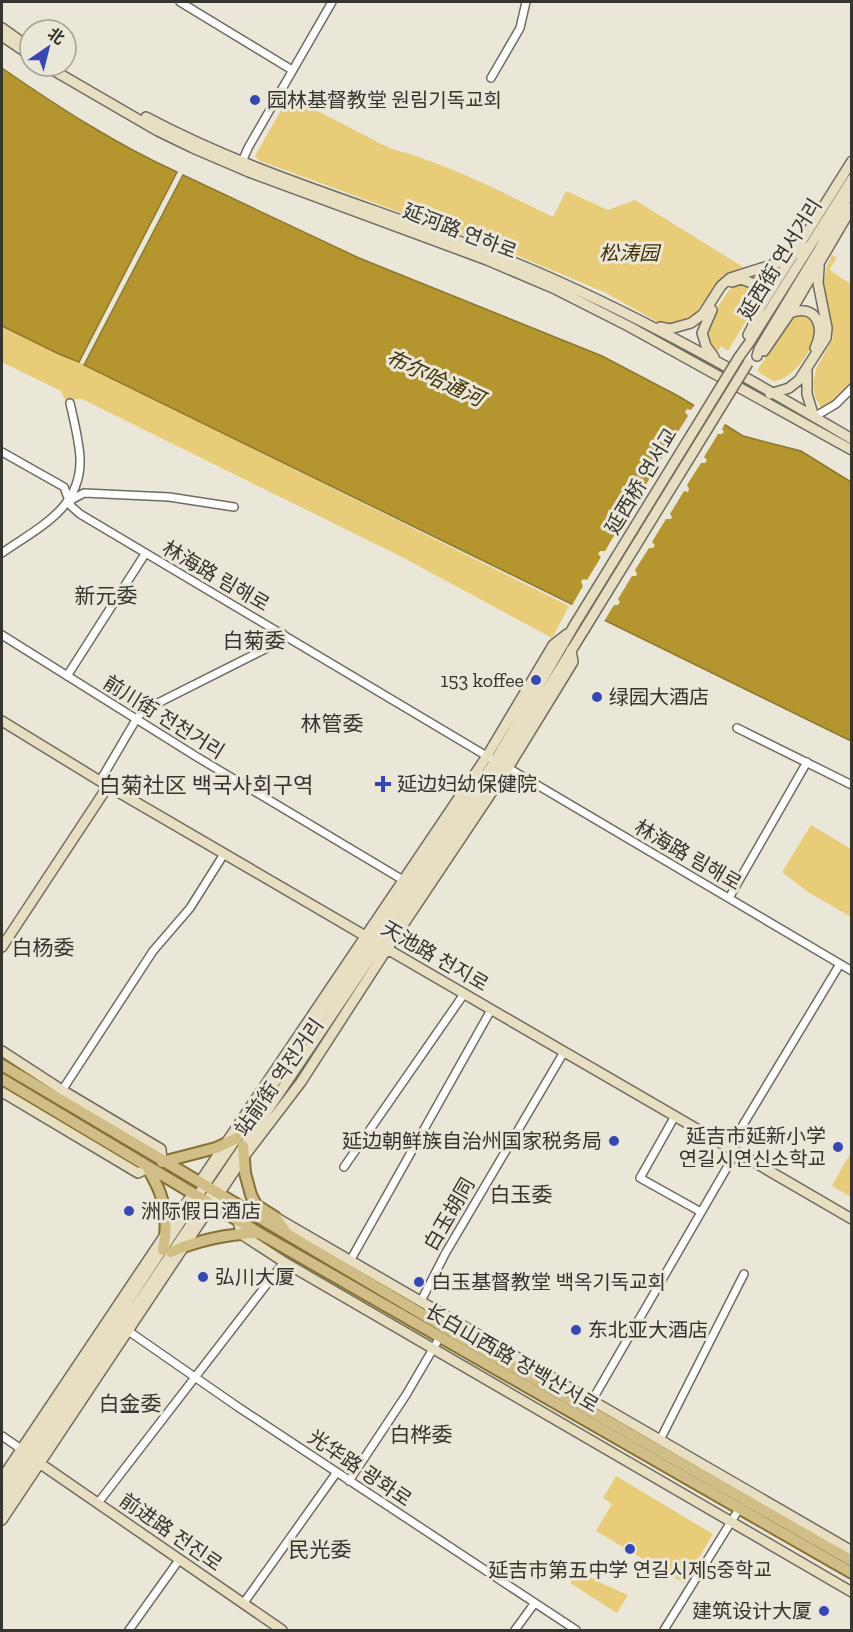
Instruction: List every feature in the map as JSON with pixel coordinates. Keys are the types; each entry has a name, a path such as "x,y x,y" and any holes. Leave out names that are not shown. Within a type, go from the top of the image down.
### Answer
{"main road":[{"path":"2,28 18,39"},
{"path":"2,36 18,47"},
{"name":"延河路 연하로","path":"67,78 158,131 527,276 585,303 852,450"},
{"name":"延河路 연하로","path":"78,78 155,122 241,165 493,254 577,290 715,359 852,439"},
{"name":"延西街 연서거리","path":"740,354 761,306 852,160"},
{"name":"延西街 연서거리","path":"740,354 852,179"},
{"name":"延西街 연서거리","path":"757,356 852,190"},
{"name":"延西街 연서거리","path":"748,363 763,353 790,313 852,207"},
{"path":"646,323 669,329 683,326 703,314 721,286 730,278 771,266 793,256 812,241"},
{"path":"770,391 792,386 808,369 824,343 827,334 819,295 820,248"},
{"path":"687,358 697,351 706,321 728,286 736,280 752,283 760,294 761,306"},
{"path":"754,397 794,378 818,341 821,329 813,316 801,311 790,313"},
{"path":"702,333 715,359"},
{"name":"延西桥 연서교","path":"573,627 740,354"},
{"name":"延西桥 연서교","path":"584,630 748,363"},
{"path":"808,369 806,388 814,417"},
{"name":"站前街 역전거리","path":"209,1188 243,1158 301,1082 376,942 403,880 498,762 573,627"},
{"name":"站前街 역전거리","path":"2,1520 30,1456 498,762 584,630"},
{"name":"天池路 천지로","path":"2,721 104,784 852,1219"},
{"path":"2,947 104,784"},
{"name":"站前街 역전거리","path":"2,1493 166,1274 185,1245 224,1146 280,1066 376,942"},
{"name":"长白山西路 장백산서로","path":"2,1051 59,1095"},
{"name":"长白山西路 장백산서로","path":"2,1065 59,1095 162,1161 462,1330 852,1561"},
{"name":"长白山西路 장백산서로","path":"2,1079 260,1233 852,1574"},
{"path":"2,1092 138,1173 148,1167 161,1194 167,1232 166,1274"},
{"path":"162,1161 240,1142 251,1195 256,1205 421,1302 462,1330"},
{"name":"站前街 역전거리","path":"2,1505 167,1232 202,1199"},
{"path":"275,1217 287,1233"},
{"path":"238,1220 241,1234 284,1262 852,1592"},
{"path":"167,1251 200,1240 260,1233"},
{"name":"站前街 역전거리","path":"125,1329 167,1251"},
{"path":"589,1405 660,1440 852,1551"},
{"name":"站前街 역전거리","path":"2,1478 30,1456"},
{"name":"前进路 전진로","path":"30,1456 282,1630"}],"street":[{"path":"180,2 292,70"},
{"path":"241,165 332,2"},
{"path":"491,78 520,28 526,2"},
{"path":"814,417 837,404 852,388"},
{"path":"69,501 80,462 70,403"},
{"name":"林海路 림해로","path":"2,452 64,487 69,501 80,514 145,554 852,971"},
{"path":"2,553 56,514 69,501 84,493 169,497 234,507"},
{"path":"67,676 145,554"},
{"path":"104,784 137,718 148,708 275,644 283,634"},
{"name":"前川街 전천거리","path":"2,635 197,757 403,880"},
{"path":"737,728 852,785"},
{"path":"729,898 807,762"},
{"path":"59,1095 153,951 189,908 224,854"},
{"path":"589,1405 701,1212 733,1150 840,964"},
{"path":"344,1167 464,994"},
{"path":"350,1261 491,1010"},
{"name":"白玉胡同","path":"421,1302 445,1254 564,1052"},
{"path":"675,1116 640,1178 701,1212"},
{"path":"98,1503 284,1262"},
{"path":"660,1440 744,1274"},
{"name":"光华路 광화로","path":"125,1329 576,1630"},
{"path":"350,1480 406,1395 440,1337"},
{"name":"前进路 전진로","path":"2,1436 30,1456"},
{"path":"243,1604 337,1472"},
{"path":"664,1630 739,1509"},
{"path":"129,1630 179,1560"},
{"path":"515,1630 534,1604"}],"green space":[{"name":"松涛园","path":"289,96 389,148 452,170 553,217 566,191 608,210 635,200 743,267 723,275 693,316 675,323 656,321 604,292 509,252 260,161 255,156"},
{"path":"832,255 837,258 830,268 831,271 851,284 851,383 832,405 822,410 815,397 813,383 816,369 833,338 823,284"},
{"path":"741,283 753,288 757,302 728,351 721,346 718,351 710,340 708,329 727,292"},
{"path":"798,315 809,318 815,325 815,336 803,360 794,371 773,381 757,371 791,319"},
{"path":"2,326 79,362 569,606 552,638 402,557 82,399 65,400 61,391 2,362"},
{"path":"811,825 851,849 851,917 808,892 782,872"},
{"path":"851,1152 851,1197 832,1186"},
{"path":"616,1476 713,1534 684,1583 596,1531 612,1504 603,1498"},
{"path":"579,1570 628,1595 617,1613 570,1583"}],"water":[{"path":"2,68 87,124 177,172 79,362 2,326"},
{"name":"布尔哈通河","path":"183,175 359,258 602,356 680,397 743,436 801,451 851,482 851,741 84,365"}],"pier":[{"path":"696,403 726,422 722,429 724,432 718,434 704,457 707,460 701,463 687,485 688,492 684,491 670,514 671,519 666,519 652,542 655,545 649,548 635,570 636,576 632,576 618,599 620,602 614,605 603,623 571,607 583,586 581,582 583,579 587,580 601,557 598,554 600,551 605,551 618,529 616,525 622,522 635,501 633,497 640,494 653,473 651,469 657,466 670,445 668,440 674,438 688,416 685,412 687,409 691,410"}],"place":[{"name":"园林基督教堂 원림기독교회","path":"255,100"},
{"name":"153 koffee","path":"536,680"},
{"name":"绿园大酒店","path":"597,697"},
{"name":"延边妇幼保健院","path":"383,784"},
{"name":"延边朝鲜族自治州国家税务局","path":"614,1141"},
{"name":"延吉市延新小学 연길시연신소학교","path":"838,1147"},
{"name":"洲际假日酒店","path":"129,1211"},
{"name":"弘川大厦","path":"203,1277"},
{"name":"白玉基督教堂 백옥기독교회","path":"419,1282"},
{"name":"东北亚大酒店","path":"576,1330"},
{"name":"延吉市第五中学 연길시제5중학교","path":"630,1549"},
{"name":"建筑设计大厦","path":"824,1611"}],"district":[{"name":"新元委","path":"106,596"},
{"name":"白菊委","path":"254,641"},
{"name":"林管委","path":"332,724"},
{"name":"白菊社区 백국사회구역","path":"206,785"},
{"name":"白杨委","path":"43,948"},
{"name":"白玉委","path":"521,1195"},
{"name":"白金委","path":"130,1404"},
{"name":"白桦委","path":"421,1435"},
{"name":"民光委","path":"320,1550"}]}
